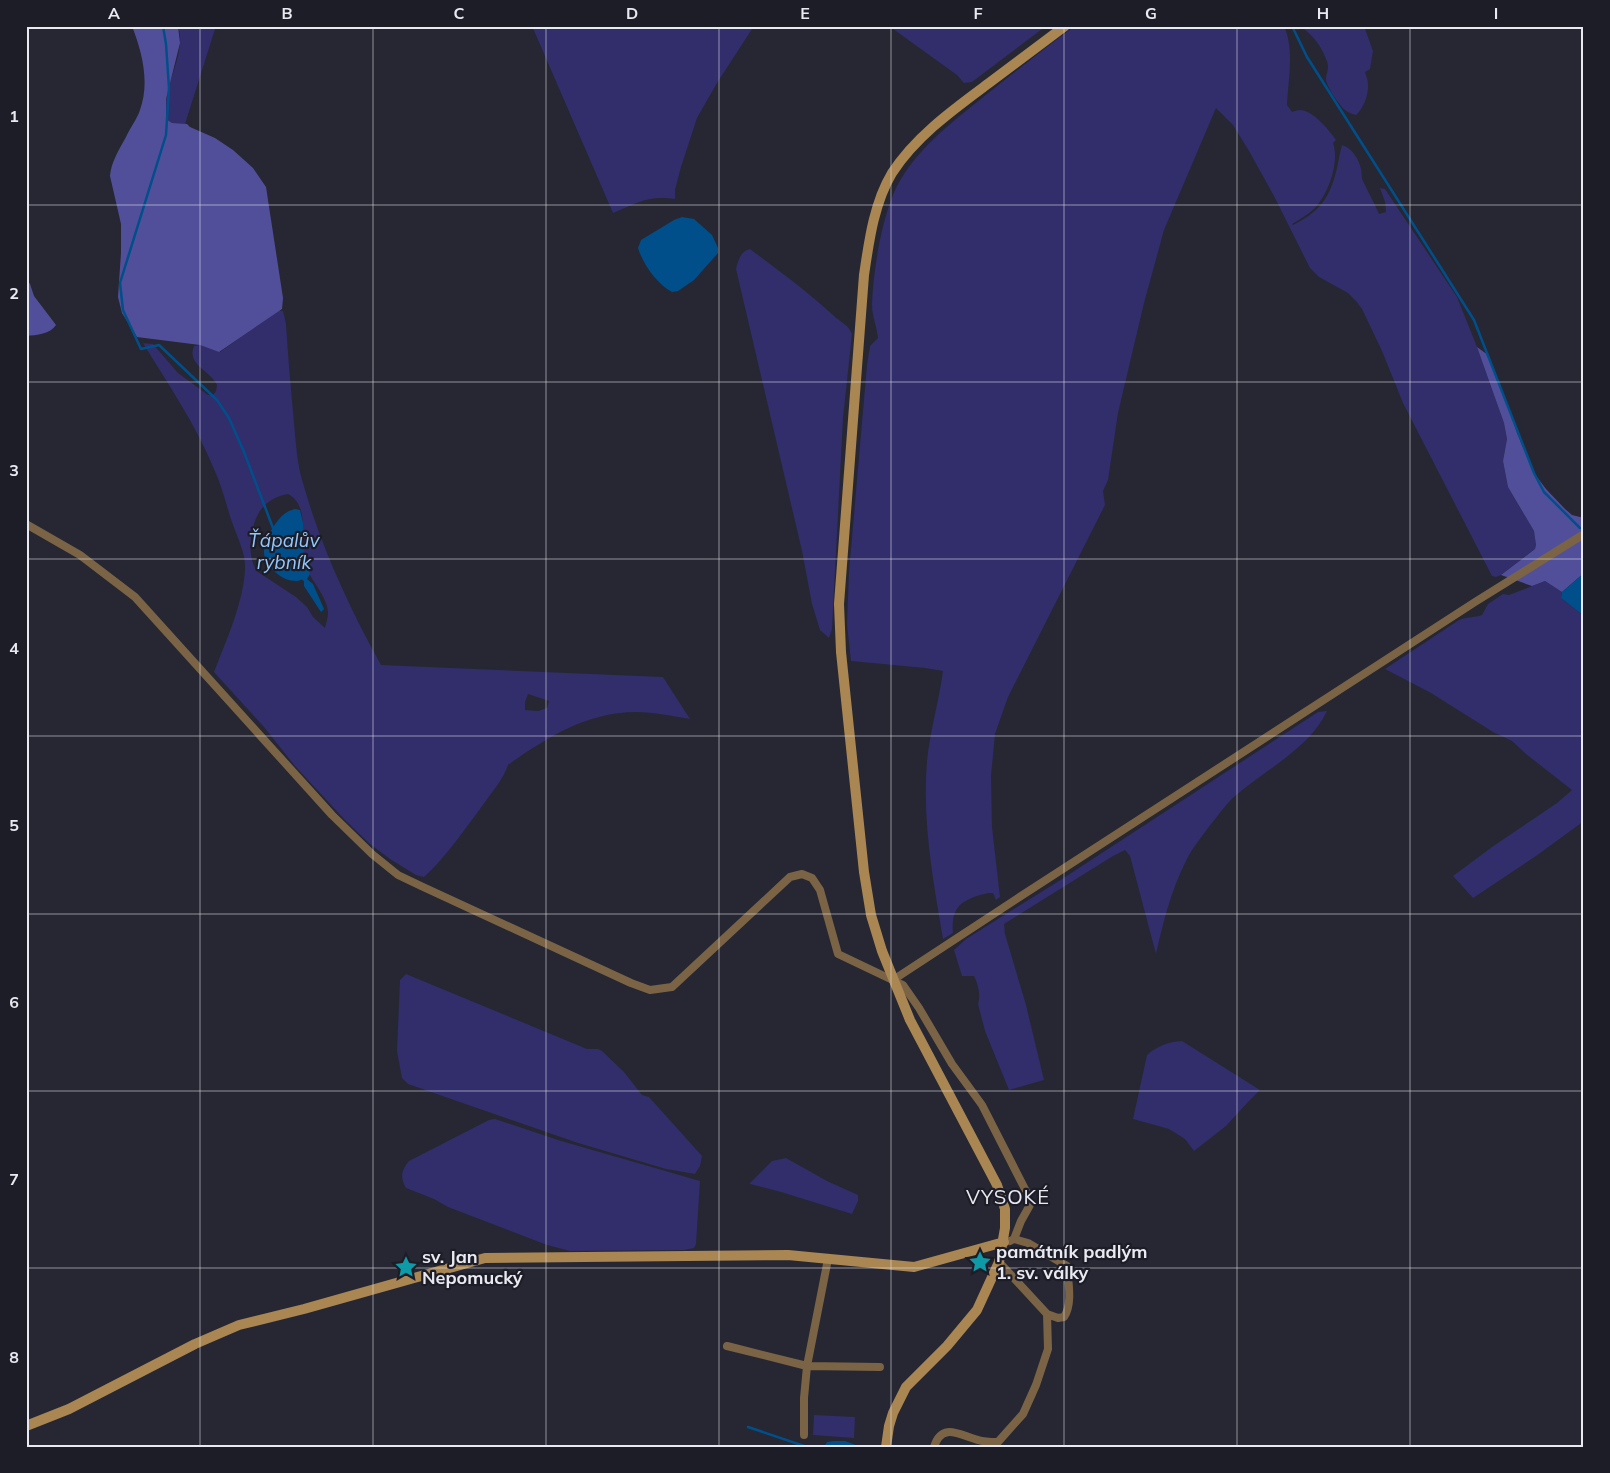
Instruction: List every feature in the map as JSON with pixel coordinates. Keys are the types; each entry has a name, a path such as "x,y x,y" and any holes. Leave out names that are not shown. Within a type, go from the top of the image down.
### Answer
{"main road":[{"path":"886,1447 889,1426 906,1387 947,1346 977,1310 999,1262 1004,1242 1005,1209 997,1185 918,1036 893,980 871,915 864,872 840,643 839,604 864,275 878,205 891,175 906,154 924,135 962,103 1065,26"},
{"path":"26,1426 69,1409 195,1344 239,1325 304,1309 485,1258 788,1255 914,1267 1004,1242"}],"street":[{"path":"26,524 80,555 135,598 332,815 372,854 398,874 631,983 650,990 672,987 790,877 802,874 812,878 820,890 838,954 903,986 952,1064 982,1105 1026,1190 1030,1205 1014,1239"},
{"path":"893,980 1366,672 1584,534"},
{"path":"999,1262 1046,1314 1058,1318 1064,1317 1067,1313 1069,1292 1067,1266 1028,1243 1014,1239 1004,1242"},
{"path":"804,1435 804,1398 807,1366 828,1259"},
{"path":"934,1447 936,1440 943,1434 954,1431 977,1440 997,1444 1023,1414 1036,1385 1048,1349 1046,1314"},
{"path":"727,1346 807,1366 880,1367"}],"shaded area":[{"path":"132,26 178,26 180,43 166,99 166,119 172,123 187,124 215,138 233,150 253,168 266,187 283,298 282,309 219,352 200,345 137,337 122,313 118,297 121,224 110,176 118,151 137,117 143,99 144,67"},
{"path":"178,26 216,26 185,124 172,123 166,119 166,99 179,54 180,35"},
{"path":"532,26 754,26 697,118 681,167 675,190 675,199 650,199 613,213"},
{"path":"889,26 1046,26 972,82 964,83 957,75"},
{"path":"1075,26 1284,26 1290,55 1287,105 1292,112 1299,110 1310,113 1325,126 1336,140 1333,143 1335,151 1334,169 1324,195 1314,209 1292,224 1309,216 1325,200 1335,176 1342,145 1352,151 1359,161 1362,180 1379,214 1386,212 1380,188 1385,189 1457,297 1504,423 1507,439 1503,461 1508,487 1534,531 1536,545 1535,549 1501,575 1492,576 1403,403 1382,351 1362,309 1348,293 1319,277 1310,268 1249,151 1233,125 1216,108 1164,230 1144,303 1118,413 1108,480 1103,491 1105,505 1008,697 995,734 991,776 992,827 1000,897 996,900 993,893 985,894 962,903 954,915 953,933 943,939 929,850 926,783 928,750 943,671 851,661 847,624 849,572 867,365 870,346 878,338 872,305 874,275 880,240 889,206 909,166 929,143 963,113"},
{"path":"1295,26 1364,26 1373,51 1370,69 1365,72 1368,88 1365,101 1356,115 1345,110 1330,90 1326,81 1328,64 1314,38 1303,28 1297,30"},
{"path":"750,249 846,325 852,334 843,418 832,629 829,638 820,630 812,604 802,551 736,269 742,254"},
{"path":"26,278 34,296 56,325 47,332 26,336"},
{"path":"278,311 283,311 286,324 296,446 301,476 327,553 358,621 381,665 663,677 690,719 663,714 618,713 601,716 552,736 508,765 497,786 462,833 424,877 416,875 370,844 295,766 264,727 214,672 239,604 244,576 244,558 219,480 207,453 181,405 143,343 153,344 178,373 208,395 213,395 217,385 196,363 192,353 194,346 200,345 220,352","holes":["288,494 295,499 300,507 303,524 303,553 310,575 324,598 327,608 328,615 325,628 296,597 258,572 251,557 251,539 255,520 259,512 272,500","528,694 549,701 547,708 538,711 525,710"]},
{"path":"1477,347 1488,355 1534,473 1565,509 1572,515 1584,518 1584,573 1562,592 1545,581 1532,586 1501,575 1535,549 1536,545 1534,531 1508,487 1503,461 1507,439 1504,423"},
{"path":"1545,581 1562,592 1561,598 1584,616 1584,821 1473,898 1453,876 1557,803 1572,790 1512,741 1493,732 1431,693 1385,669 1459,620 1482,615 1488,604 1503,594 1509,595"},
{"path":"1327,711 1310,736 1286,758 1231,800 1196,845 1187,858 1180,874 1156,954 1130,856 1125,850 1004,924 1005,934 1026,1005 1044,1080 1009,1090 985,1031 978,1004 978,986 974,976 962,976 954,950 966,939 1059,881 1318,712"},
{"path":"406,974 587,1049 602,1051 624,1072 642,1095 649,1097 702,1156 700,1166 695,1174 666,1169 578,1143 408,1084 402,1078 397,1051 400,980"},
{"path":"1182,1041 1260,1090 1226,1126 1194,1151 1185,1139 1169,1129 1133,1119 1147,1055 1163,1045"},
{"path":"495,1119 558,1140 700,1181 696,1244 694,1248 684,1250 570,1251 547,1245 448,1207 434,1199 406,1188 402,1174 409,1161 489,1120"},
{"path":"786,1158 827,1181 858,1195 858,1201 852,1214 750,1184 772,1161"},
{"path":"814,1415 855,1417 854,1438 813,1435"}],"water":[{"path":"682,217 694,219 712,235 718,248 718,253 694,280 678,291 672,292 651,273 638,248 641,240"},
{"name":"Ťápalův rybník","path":"295,509 300,510 303,523 304,557 310,574 307,579 313,584 324,609 321,612 304,586 304,581 301,579 297,581 291,580 275,572 269,566 264,554 266,541 278,520 284,514"},
{"path":"1584,573 1584,616 1561,598 1562,592"},
{"path":"1014,1248 1031,1250 1030,1260 1013,1258"},
{"path":"845,1441 861,1447 824,1447 827,1442"}],"waterway":[{"path":"163,26 169,88 166,135 120,283 123,310 141,349 159,345 217,400 229,418 244,452 273,528"},
{"path":"1292,26 1307,57 1474,320 1534,473 1544,492 1580,528"},
{"path":"748,1427 807,1447"}],"place":[{"name":"památník padlým 1. sv. války","path":"980,1262"},
{"name":"sv. Jan Nepomucký","path":"406,1267"}],"district":[{"name":"VYSOKÉ","path":"1008,1197"}]}
